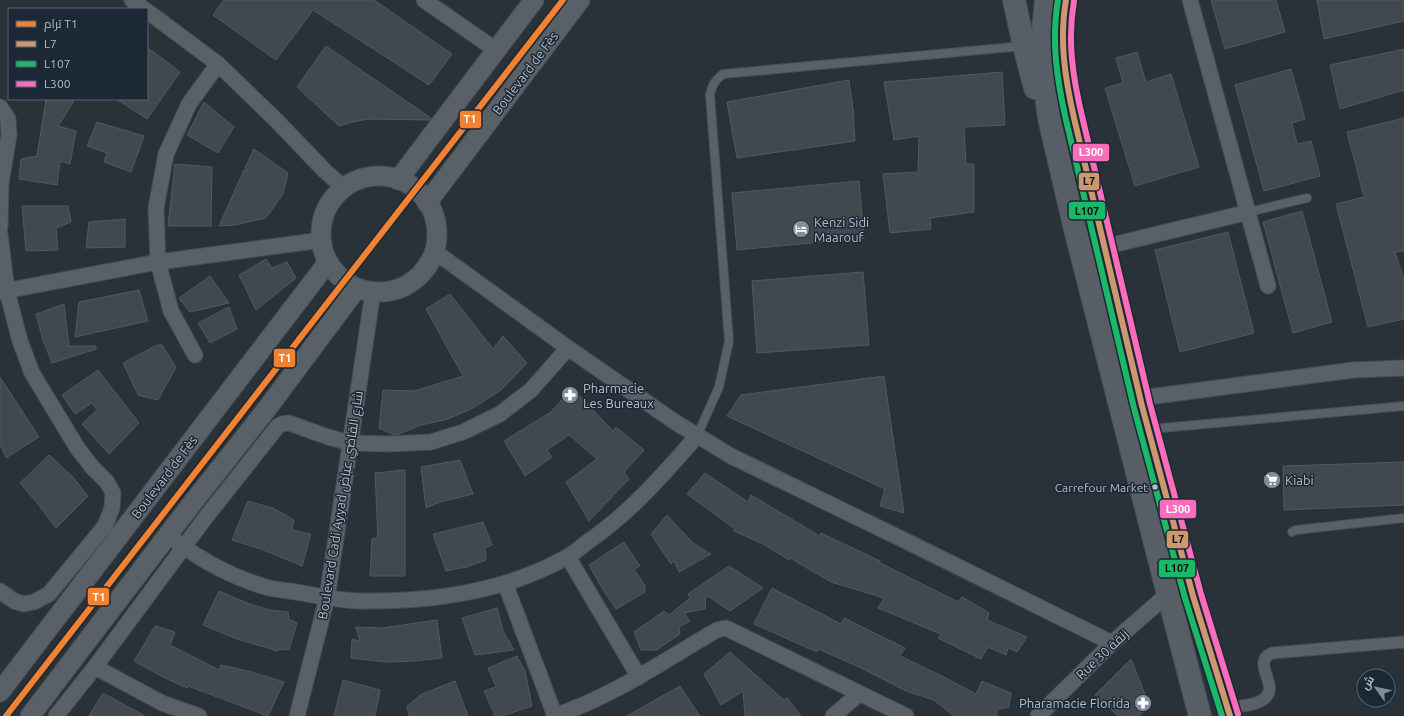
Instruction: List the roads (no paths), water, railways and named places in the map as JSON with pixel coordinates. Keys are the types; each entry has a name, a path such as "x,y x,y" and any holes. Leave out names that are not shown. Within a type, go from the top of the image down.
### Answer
{"main road":[{"path":"1014,0 1033,84 1049,118"},
{"path":"1046,0 1043,31 1043,70 1049,118 1075,229 1200,716"},
{"path":"1066,0 1062,34 1064,70 1104,247 1141,398 1193,596 1229,712"}],"street":[{"path":"132,0 143,8"},
{"path":"424,0 496,50"},
{"path":"398,180 534,0"},
{"name":"Boulevard de Fès","path":"427,203 580,0"},
{"path":"1190,0 1268,286"},
{"path":"148,12 218,64 275,119 325,171 344,188"},
{"path":"194,355 171,311 158,262 156,208 166,154 189,104 218,64"},
{"path":"0,107 8,119 9,136 1,183 0,227"},
{"path":"383,177 398,180 413,188 427,203 432,212 436,226 437,236 434,251 424,270 409,284 394,290 365,290 342,279 328,262 322,240 325,214 333,200 344,188 368,178 383,177"},
{"path":"1104,247 1249,212"},
{"path":"0,234 4,291 32,373 78,449 93,468 107,482 113,493 112,508 105,526 49,594 34,602 24,604 14,601 0,591"},
{"path":"4,291 158,262 322,240"},
{"path":"434,251 568,348 697,436 731,456 1112,643"},
{"name":"Boulevard de Fès","path":"0,692 328,262"},
{"path":"30,716 190,506 266,410 365,290"},
{"name":"Boulevard Cadi Ayyad شارع القاضي عياض","path":"297,716 327,598 351,443 365,290"},
{"path":"56,716 95,667 206,517 278,426 289,423 328,437 351,443 388,444 431,442 463,432 500,414 531,390 568,348"},
{"path":"1141,398 1353,370 1404,368"},
{"path":"168,536 184,548 218,568 269,588 327,598 361,601 412,599 463,594 505,583 537,572 568,556 605,531 634,505 665,473 697,436"},
{"path":"568,556 639,677"},
{"path":"505,583 555,716 595,700 639,677 717,630 726,628 906,716"},
{"name":"Rue 30 زنقة","path":"1038,716 1112,643 1168,594"},
{"path":"1229,712 1265,699 1269,692 1269,685 1263,663 1267,655 1272,653 1404,642"},
{"path":"95,667 162,703 198,716"},
{"path":"833,716 859,694"}],"lane":[{"path":"697,436 719,387 729,341 710,95 711,87 715,80 722,74 1024,46"},
{"path":"1249,212 1306,198"},
{"path":"1149,429 1404,406"},
{"path":"1292,532 1296,530 1404,518"}],"tram line":[{"name":"T1","path":"6,716 563,0"}],"place":[{"name":"Kenzi Sidi Maarouf","path":"801,229"},
{"name":"Pharmacie Les Bureaux","path":"570,395"},
{"name":"Kiabi","path":"1272,480"},
{"name":"Carrefour Market","path":"1155,487"},
{"name":"Pharamacie Florida","path":"1143,703"}]}
